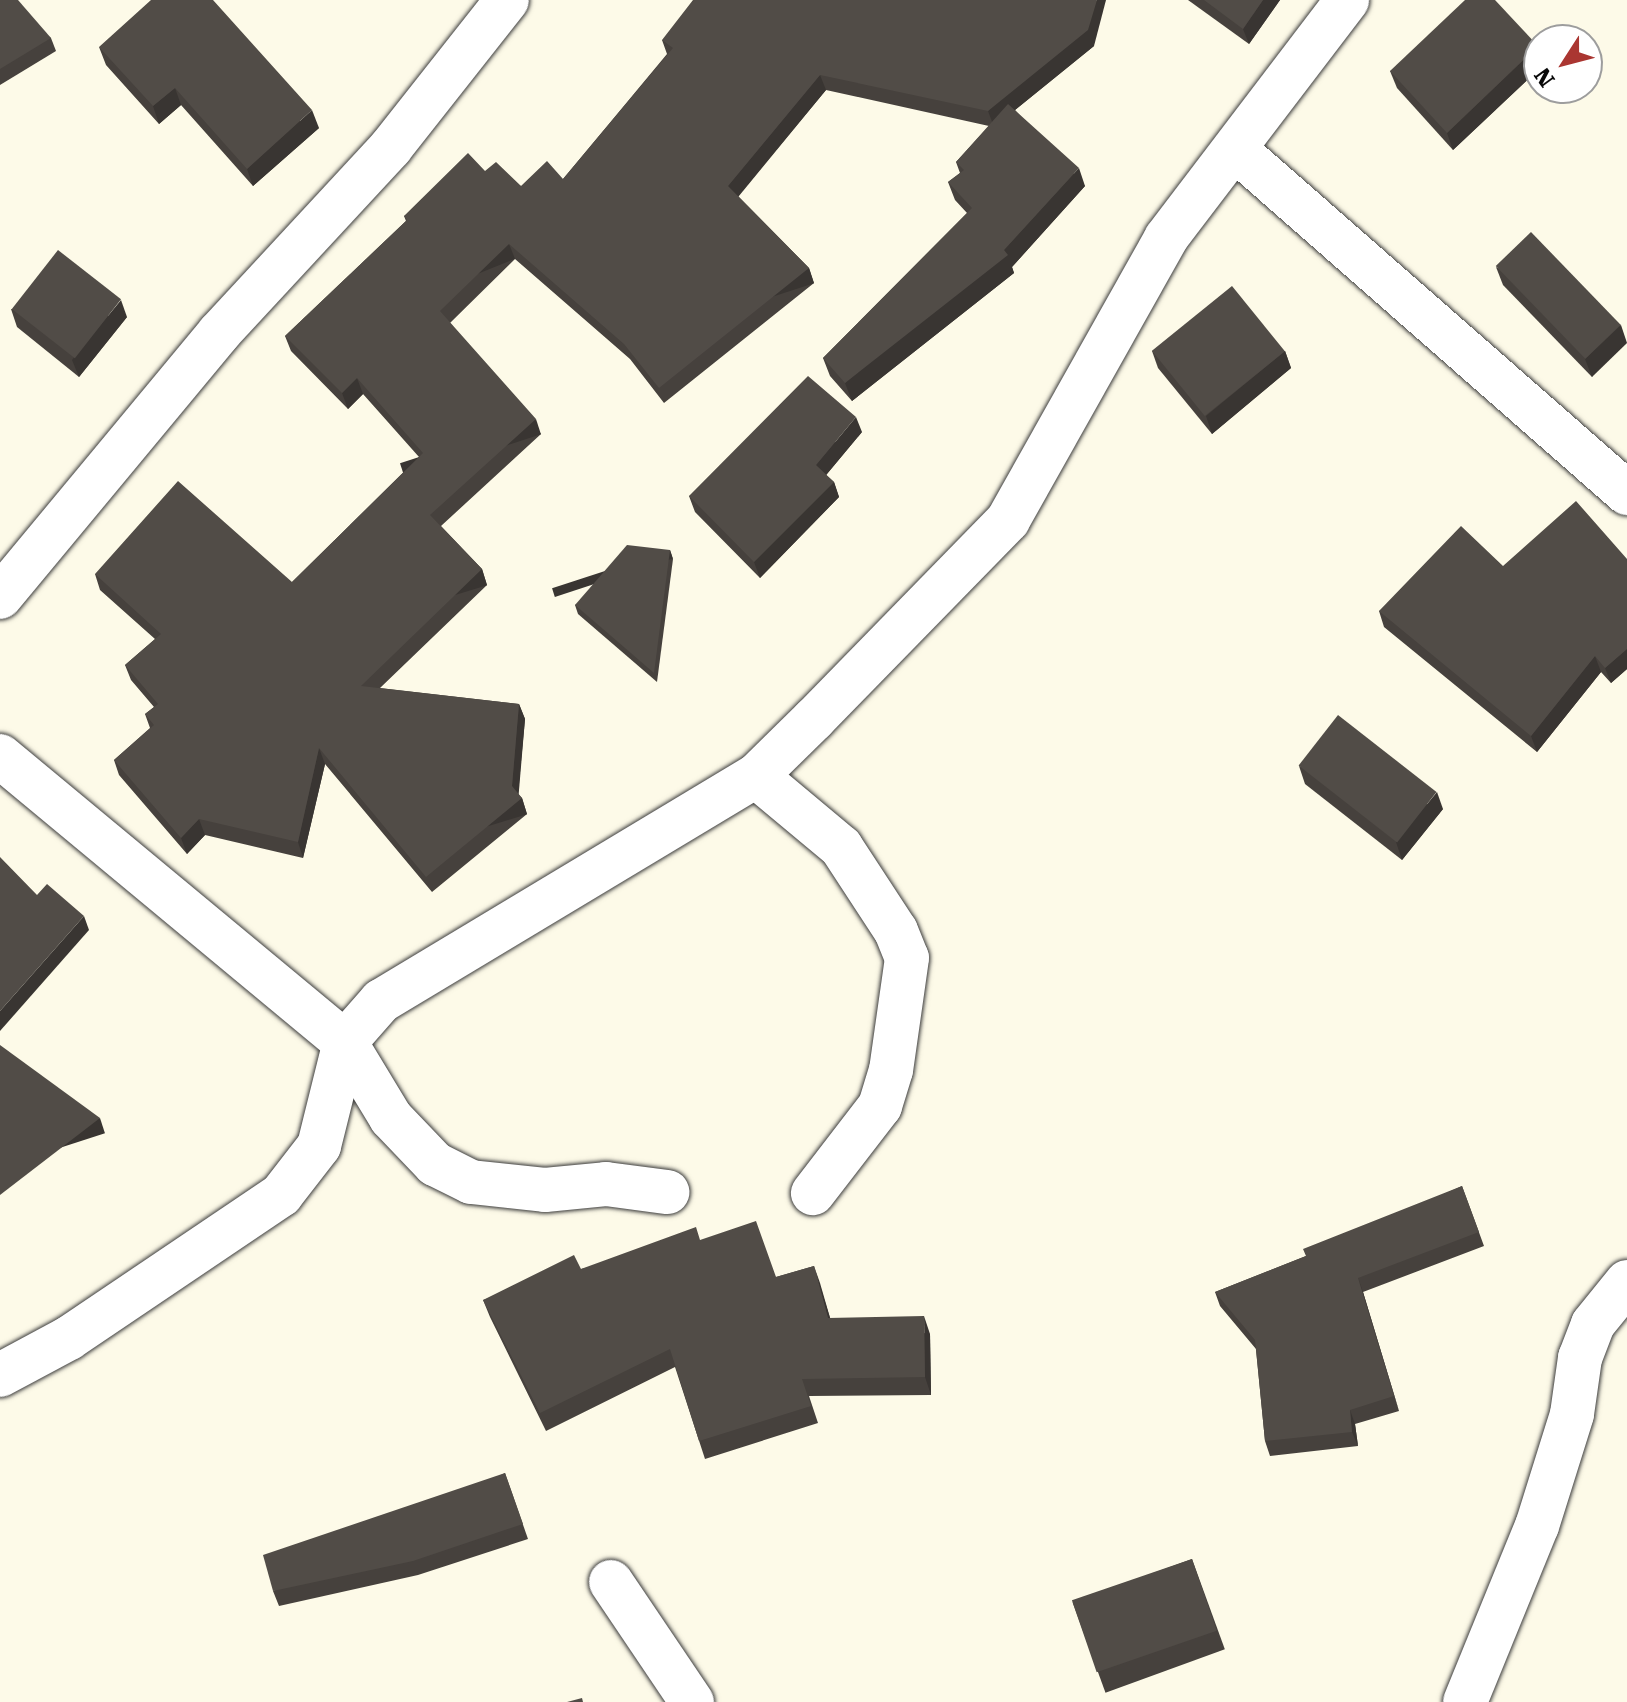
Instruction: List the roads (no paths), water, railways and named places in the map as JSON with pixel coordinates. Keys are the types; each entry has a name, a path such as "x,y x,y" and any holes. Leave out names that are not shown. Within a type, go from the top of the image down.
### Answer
{"street":[{"path":"0,597 219,333 391,147 507,0"},
{"path":"0,1375 69,1338 281,1195 319,1146 345,1042 381,1001 415,976 756,776 1008,520 1166,238 1237,151 1347,0"},
{"path":"1237,151 1627,493"},
{"path":"0,756 345,1042 391,1118 435,1164 471,1182 545,1190 606,1184 667,1192"},
{"path":"756,776 841,847 884,910 907,958 891,1070 880,1106 813,1193"},
{"path":"1465,1702 1537,1526 1572,1414 1580,1358 1593,1324 1627,1282"},
{"path":"611,1582 692,1702"}]}
